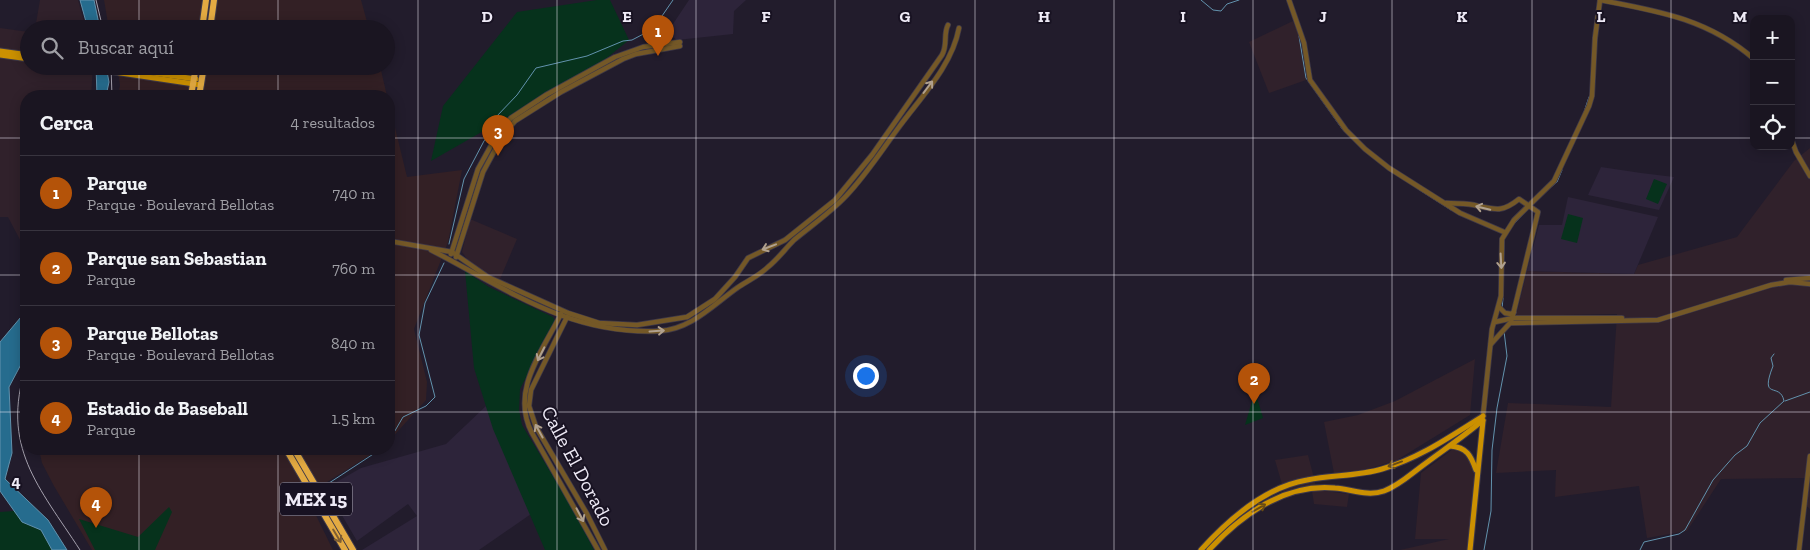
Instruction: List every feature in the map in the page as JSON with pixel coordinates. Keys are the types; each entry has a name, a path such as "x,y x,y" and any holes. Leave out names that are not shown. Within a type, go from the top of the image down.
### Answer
{"highway":[{"path":"203,20 206,0"},
{"path":"211,20 214,0"},
{"path":"192,90 194,75"},
{"path":"200,90 202,75"},
{"name":"MEX 15","path":"290,455 345,550"},
{"name":"MEX 15","path":"298,455 353,550"}],"main road":[{"path":"0,51 20,54"},
{"path":"0,55 20,58"},
{"path":"153,75 201,82"},
{"path":"1201,550 1229,521 1248,507 1289,486 1302,481 1382,469 1417,456 1483,418"},
{"path":"1289,486 1336,488 1375,493 1394,487 1483,418"},
{"path":"1470,550 1483,418"},
{"path":"1443,441 1448,447 1462,448 1469,453 1477,472"},
{"path":"1412,474 1423,462 1422,458 1417,456"},
{"path":"1209,550 1228,530 1257,508 1306,488 1312,481 1333,476"}],"street":[{"path":"1289,0 1304,43 1310,80 1340,123 1365,149 1389,168 1460,213 1504,232"},
{"path":"1483,418 1495,322 1500,309 1502,285 1501,246 1504,232 1554,182 1562,168 1591,99 1594,38 1600,0 1659,12 1710,29 1734,42 1750,56"},
{"path":"567,316 612,325 637,325 686,317 715,299 735,277 748,258 793,235 828,206 853,180 942,55 947,45 946,30 948,25"},
{"path":"395,242 452,252 488,277 567,316 615,330 661,331 695,320 739,286 762,273 788,246 830,212 851,191 935,79 953,47 959,28"},
{"path":"450,258 475,175 490,145 511,118 628,52 643,47 680,44"},
{"path":"455,261 483,172 503,135 522,116 560,90"},
{"path":"1795,149 1810,176"},
{"path":"1445,203 1478,206 1496,210 1506,208 1519,199 1538,212 1509,319 1492,344"},
{"path":"429,249 450,258 492,285 561,313"},
{"path":"1495,322 1509,319 1658,318 1778,281 1810,278"},
{"path":"1500,309 1509,319 1658,320 1770,286 1790,282 1810,284"},
{"path":"1500,309 1509,314 1509,319"},
{"name":"Calle El Dorado","path":"561,313 526,385 523,413 532,433 598,550"},
{"name":"Calle El Dorado","path":"567,316 531,390 529,406 536,427 587,514 605,550"},
{"path":"1495,322 1497,337"},
{"path":"1799,550 1810,456"}],"shaded area":[{"path":"40,0 78,0 84,20 37,20"},
{"path":"104,0 361,0 367,20 107,20"},
{"path":"689,0 746,0 734,11 733,34 677,40 667,33"},
{"path":"1293,21 1298,32 1306,80 1269,93 1249,42"},
{"path":"0,28 20,31 20,75 92,75 91,90 20,90 20,240 8,217 0,217"},
{"path":"118,75 382,75 386,90 119,90"},
{"path":"395,128 407,177 462,170 448,242 414,329 427,382 426,400 395,434"},
{"path":"1810,148 1810,509 1802,502 1805,478 1721,479 1687,531 1647,538 1639,486 1555,497 1556,470 1496,473 1508,403 1611,407 1617,314 1516,316 1527,271 1634,274 1638,265 1737,237 1794,161"},
{"path":"1601,167 1674,177 1659,210 1588,195"},
{"path":"1568,197 1658,217 1634,274 1527,271 1539,225 1562,225"},
{"path":"470,219 517,239 500,279 487,275 470,263 462,252"},
{"path":"1475,359 1470,415 1397,460 1365,470 1334,473 1324,422 1358,415 1395,401"},
{"path":"486,406 531,514 479,550 362,550 417,516 408,504 357,541 326,488 361,468 446,444"},
{"path":"1453,449 1464,452 1476,469 1467,550 1400,550 1449,539 1415,539 1421,473"},
{"path":"40,455 370,455 306,495 333,550 92,550 42,463"},
{"path":"1308,455 1317,490 1349,494 1347,507 1314,504 1312,491 1286,498 1275,460"}],"green space":[{"path":"597,0 610,0 629,40 597,66 431,161 443,106 517,12"},
{"path":"1654,179 1667,184 1658,204 1646,199"},
{"path":"1568,214 1583,218 1577,243 1561,239"},
{"path":"465,271 489,287 553,317 555,321 520,389 519,410 522,425 573,509 594,550 545,550 493,429 474,368"},
{"path":"1255,391 1263,418 1245,425"},
{"path":"169,507 172,512 155,550 95,550 79,519 138,537"},
{"path":"14,511 22,522 41,530 52,550 0,550 0,512"}],"water":[{"path":"80,0 94,0 98,20 86,20"},
{"path":"96,75 108,75 107,90 97,90"},
{"path":"20,318 20,366 9,387 12,453 5,479 48,520 67,550 52,550 41,530 22,522 0,491 0,342"}],"waterway":[{"path":"449,244 464,179 484,141 491,132 496,117 517,95 536,68 587,56 623,41 632,40 653,29 673,0"},
{"path":"1201,0 1213,10 1221,11 1227,4 1239,0"},
{"path":"1299,36 1306,78 1343,130"},
{"path":"1583,115 1589,97"},
{"path":"1545,192 1557,182 1562,170"},
{"path":"1418,189 1451,210"},
{"path":"1514,224 1528,209"},
{"path":"1503,286 1504,240"},
{"path":"395,431 403,417 426,406 435,397 419,335 425,303 444,263"},
{"path":"1502,309 1503,298"},
{"path":"1484,550 1491,511 1492,450 1497,408 1507,356 1504,331"},
{"path":"1640,550 1644,542 1679,534 1685,530 1713,480 1735,455 1747,446 1760,423 1784,401 1782,395 1769,388 1768,384 1773,366 1771,358 1774,354"},
{"path":"1785,401 1810,392"},
{"path":"323,487 372,455"}],"railway":[{"path":"96,0 101,20"},
{"path":"111,75 112,90"},
{"path":"20,391 18,420 20,435"},
{"path":"25,455 38,485 80,550"}],"place":[{"name":"Parque","path":"658,56"},
{"name":"Parque Bellotas","path":"498,156"},
{"name":"Parque san Sebastian","path":"1254,404"},
{"name":"Estadio de Baseball","path":"96,528"}]}
